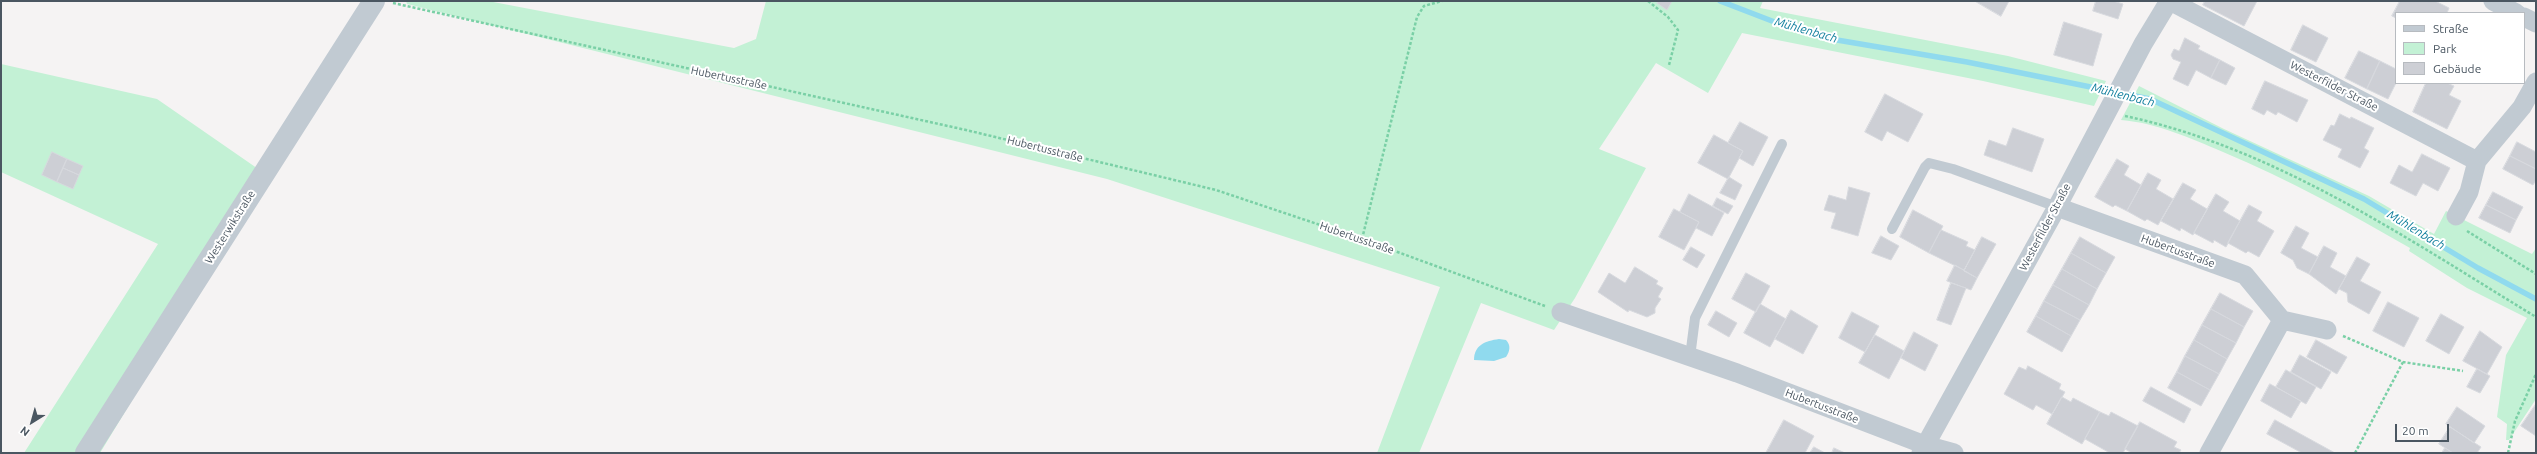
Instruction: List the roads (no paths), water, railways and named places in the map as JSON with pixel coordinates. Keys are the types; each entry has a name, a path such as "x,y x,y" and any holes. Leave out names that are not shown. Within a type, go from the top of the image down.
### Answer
{"street":[{"name":"Westerfilder Straße","path":"1923,449 2056,207 2143,44 2169,1 2476,161"},
{"path":"2493,1 2514,12"},
{"name":"Westerwikstraße","path":"86,453 383,2"},
{"path":"2525,18 2536,23"},
{"path":"2456,216 2469,192 2476,161 2522,107 2536,82"},
{"name":"Hubertusstraße","path":"2056,207 2246,275 2282,320"},
{"name":"Hubertusstraße","path":"1561,312 1690,357 1923,449 1954,453"},
{"path":"2209,453 2282,320 2327,330"}],"lane":[{"path":"1690,357 1695,318 1782,144"},
{"path":"1892,229 1925,167 1929,163 1953,169 2056,207"}],"water":[{"path":"1499,339 1506,340 1509,344 1509,350 1506,357 1494,361 1474,360 1474,355 1478,347 1489,341"}],"waterway":[{"name":"Mühlenbach","path":"1720,1 1785,26 1831,39 1967,62 2150,99 2364,199 2478,268 2536,299"}]}
